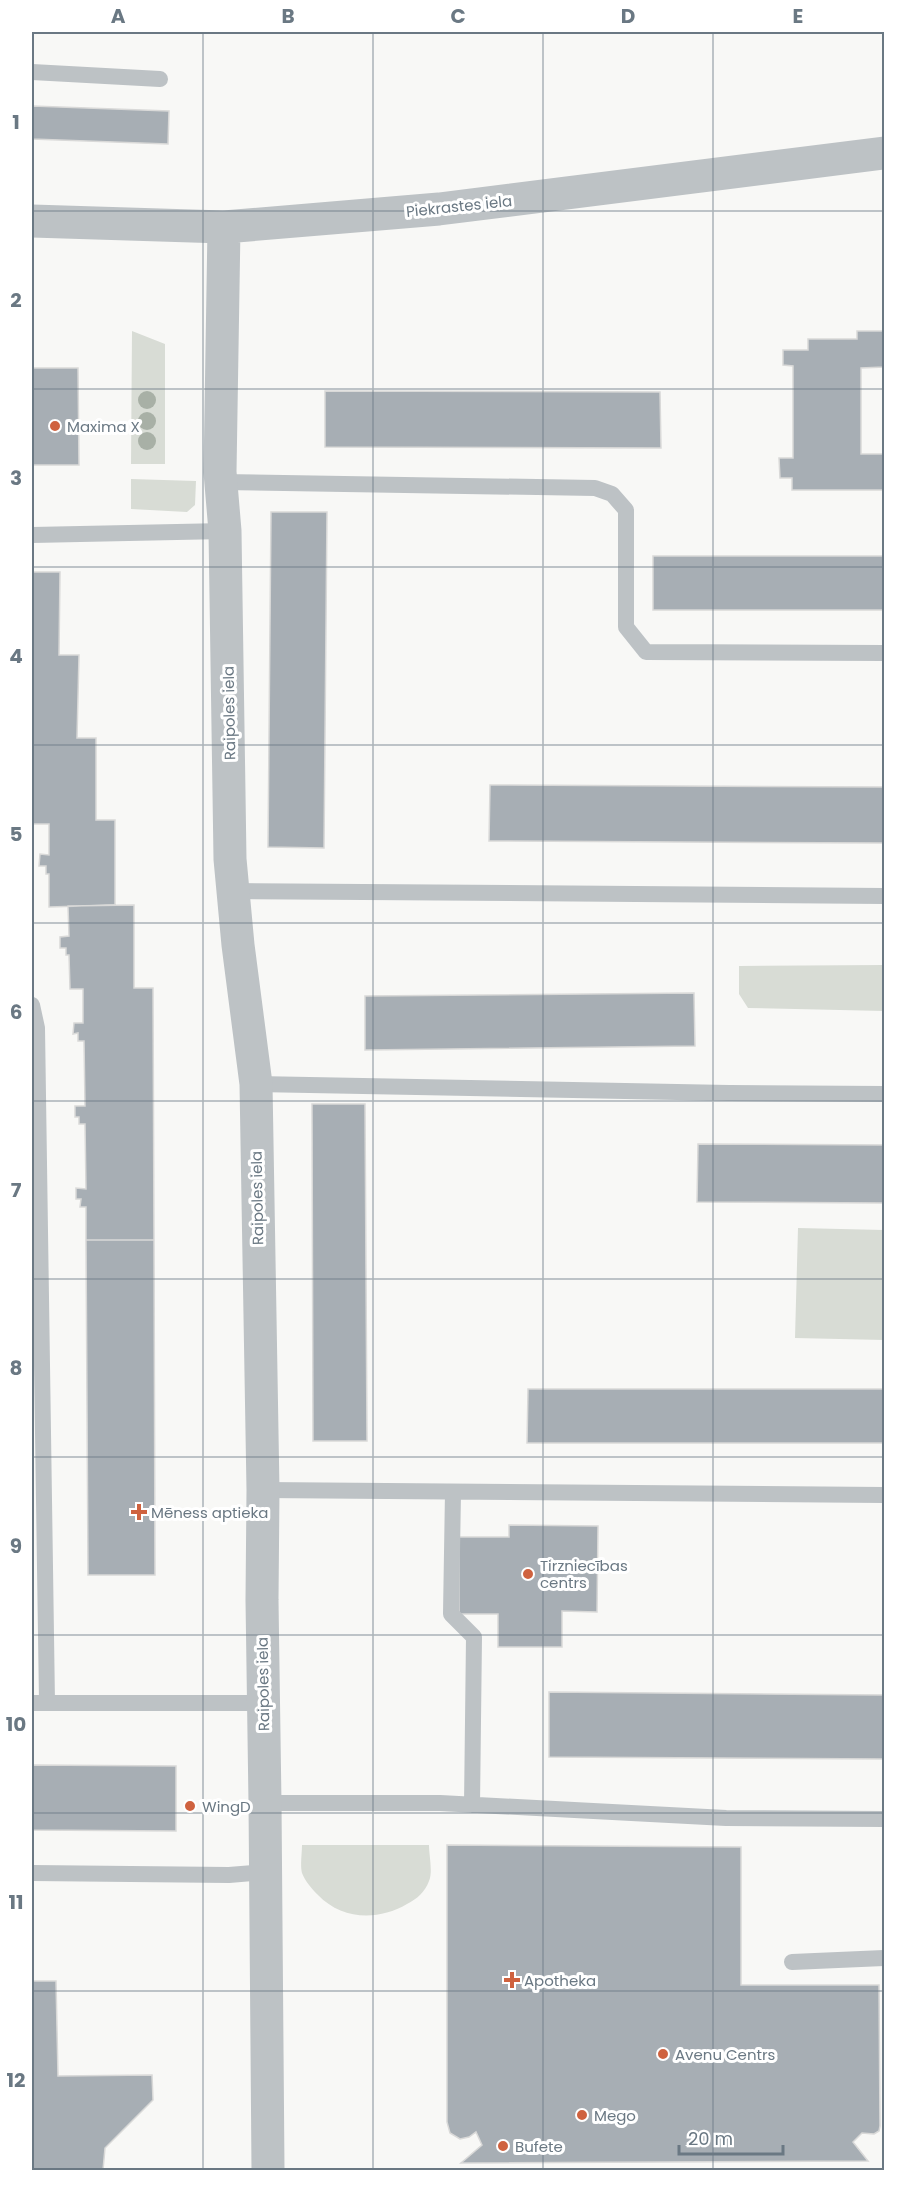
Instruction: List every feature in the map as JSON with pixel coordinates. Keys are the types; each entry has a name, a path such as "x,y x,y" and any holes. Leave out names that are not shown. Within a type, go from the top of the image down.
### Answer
{"street":[{"name":"Piekrastes iela","path":"32,221 224,227 439,209 885,153"},
{"name":"Raipoles iela","path":"224,227 221,482 225,531 230,859 238,945 256,1084 263,1490 262,1600 266,1803 268,2170"}],"lane":[{"path":"32,72 160,79"},
{"path":"221,482 595,488 612,494 626,510 626,627 646,652 885,652"},
{"path":"32,535 225,531"},
{"path":"234,891 885,896"},
{"path":"32,1005 37,1028 35,1123 40,1702 264,1703"},
{"path":"256,1084 885,1094"},
{"path":"263,1490 885,1495"},
{"path":"453,1492 451,1614 474,1637 472,1805"},
{"path":"266,1803 472,1805 726,1818 885,1819"},
{"path":"32,1873 229,1875 266,1872"},
{"path":"792,1962 885,1958"}],"shaded area":[{"path":"132,331 165,344 165,464 131,464"},
{"path":"131,479 196,481 195,505 187,512 131,509"},
{"path":"884,965 884,1011 748,1008 739,994 739,966"},
{"path":"798,1228 884,1230 884,1340 795,1338"},
{"path":"302,1845 429,1845 430,1877 420,1895 396,1910 372,1915 349,1913 328,1903 307,1882 301,1870"}],"building":[{"path":"32,106 169,111 168,144 32,139"},
{"path":"857,331 884,331 884,367 861,368 861,454 884,454 884,490 792,490 792,478 780,478 779,458 793,458 793,366 783,365 783,350 808,350 808,339 857,339"},
{"name":"Maxima X","path":"32,368 78,368 79,465 32,465"},
{"path":"325,391 660,392 661,448 325,447"},
{"path":"271,512 327,512 324,848 268,847"},
{"path":"653,556 884,556 884,610 653,610"},
{"path":"32,572 60,572 59,655 79,655 77,738 96,738 96,820 115,820 115,905 49,907 49,874 46,874 46,866 39,866 40,854 49,855 49,824 32,824"},
{"path":"490,785 884,787 884,843 489,841"},
{"path":"134,905 134,988 153,988 154,1240 86,1240 86,1207 80,1207 81,1199 76,1199 76,1188 86,1189 85,1124 79,1124 79,1117 75,1117 75,1106 85,1106 84,1041 78,1041 78,1033 73,1034 74,1023 83,1023 83,989 70,989 69,955 66,955 66,948 60,948 60,937 69,936 68,906"},
{"path":"694,993 695,1046 365,1050 365,996"},
{"path":"312,1104 365,1104 367,1441 313,1441"},
{"path":"698,1144 884,1145 884,1203 697,1202"},
{"path":"86,1240 154,1240 155,1575 88,1575"},
{"path":"528,1389 884,1389 884,1443 527,1443"},
{"name":"Tirzniecības centrs","path":"509,1525 598,1526 597,1612 562,1611 562,1647 498,1647 498,1614 459,1614 459,1537 509,1537"},
{"path":"549,1692 884,1695 884,1759 549,1757"},
{"path":"32,1765 176,1766 176,1831 32,1830"},
{"name":"Avenu Centrs","path":"447,1845 741,1847 741,1985 879,1985 880,2126 879,2131 874,2134 862,2133 853,2142 868,2161 461,2163 482,2145 476,2132 460,2139 450,2133 447,2122"},
{"path":"32,1981 56,1981 58,2076 152,2075 153,2100 105,2148 103,2170 32,2170"}],"place":[{"name":"Maxima X","path":"55,426"},
{"name":"Mēness aptieka","path":"139,1512"},
{"name":"Tirzniecības centrs","path":"528,1574"},
{"name":"WingD","path":"190,1806"},
{"name":"Apotheka","path":"512,1980"},
{"name":"Avenu Centrs","path":"663,2054"},
{"name":"Mego","path":"582,2115"},
{"name":"Bufete","path":"503,2146"}]}
